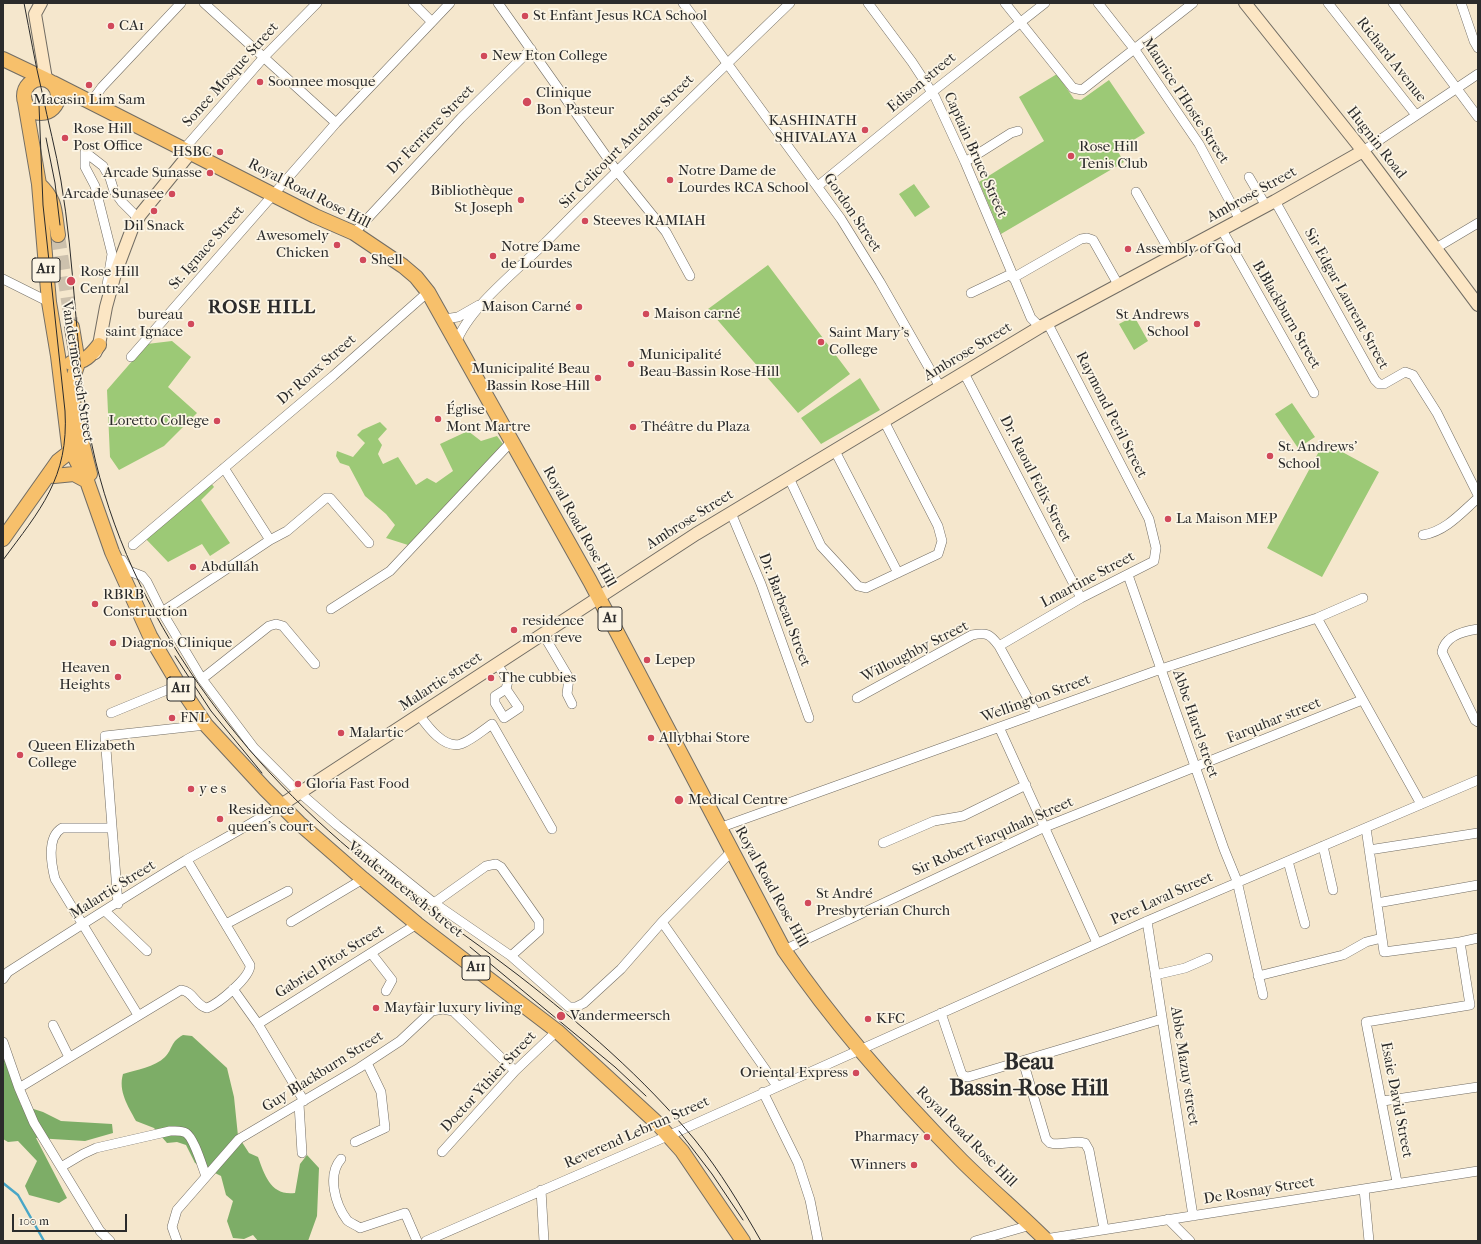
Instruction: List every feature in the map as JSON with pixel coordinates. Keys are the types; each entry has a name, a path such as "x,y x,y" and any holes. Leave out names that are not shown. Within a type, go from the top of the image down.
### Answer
{"main road":[{"name":"Royal Road Rose Hill","path":"5,60 90,101 315,216 354,233 416,277 428,292 444,318 511,442 599,599 784,950 808,985 859,1050 961,1160 1046,1240"},
{"name":"Royal Road Rose Hill","path":"5,60 27,85"},
{"path":"43,113 31,110 25,102 24,91 27,85 32,81 48,80 59,94 56,105"},
{"name":"Royal Road Rose Hill","path":"56,105 72,101 90,101"},
{"name":"A11","path":"25,102 32,150"},
{"name":"A1","path":"43,113 52,110 56,105"},
{"name":"A11","path":"32,150 43,113"},
{"name":"Vandermeersch Street","path":"32,150 39,184 49,302 58,356 69,446 77,456 101,523"},
{"name":"A11","path":"39,184 50,194 58,235"},
{"name":"A11","path":"72,328 76,369"},
{"path":"58,356 76,369 99,345"},
{"name":"Vandermeersch Street","path":"76,369 71,384 75,414 77,456 101,523 112,552 153,642 179,685 206,725 281,805 363,879 417,924 557,1031 622,1089 669,1135 743,1241"},
{"path":"53,473 67,428"},
{"path":"3,539 53,473 77,456"},
{"path":"53,473 71,474 87,481"}],"street":[{"path":"41,3 35,14 48,80"},
{"path":"90,101 182,3"},
{"path":"204,3 336,123"},
{"name":"Sonee Mosque Street","path":"188,151 264,57 317,3"},
{"path":"413,3 432,22"},
{"name":"St. Ignace Street","path":"131,357 272,194 336,123 450,3"},
{"path":"498,3 616,170 666,232 690,276"},
{"name":"Gordon Street","path":"683,3 841,219 880,282 940,388"},
{"name":"Sir Celicourt Antelme Street","path":"456,342 462,331 484,302 616,170 790,3"},
{"name":"Captain Bruce Street","path":"868,3 912,62 932,93 965,162 1031,318 1044,325"},
{"path":"1005,3 1073,88 1082,90 1135,50 1193,3"},
{"name":"Edison street","path":"818,186 1045,3"},
{"name":"Maurice I'Hoste Street","path":"1098,3 1135,50 1199,144 1240,220"},
{"name":"Hugnin Road","path":"1245,3 1363,151 1478,305"},
{"name":"Richard Avenue","path":"1328,3 1416,115"},
{"path":"1393,3 1478,117"},
{"path":"1461,3 1474,41 1478,48"},
{"name":"Dr Ferriere Street","path":"354,233 461,118 531,49"},
{"path":"1363,151 1478,74"},
{"path":"965,162 1011,133 1018,131"},
{"path":"106,307 115,274 138,218 188,151"},
{"name":"Ambrose Street","path":"599,599 696,534 1044,325 1270,204 1363,151"},
{"path":"99,345 106,307 112,254 95,186 85,167 85,152 103,166 110,178 114,191 122,202 138,218"},
{"path":"1249,178 1270,204"},
{"path":"1136,192 1173,256"},
{"name":"Sir Edgar Laurent Street","path":"1270,204 1375,380 1379,384 1384,384 1405,372 1413,375 1437,413 1478,495"},
{"path":"1436,248 1478,223"},
{"name":"B.Blackburn Street","path":"1222,230 1314,392"},
{"path":"971,294 1012,276 1082,239 1087,238 1093,240 1119,286"},
{"path":"110,248 127,242"},
{"path":"3,279 49,302"},
{"name":"Dr Roux Street","path":"133,545 428,292"},
{"name":"Sir Celicourt Antelme Street","path":"444,318 458,317 484,302"},
{"name":"Raymond Peril Street","path":"1044,325 1149,519"},
{"name":"Dr. Raoul Felix Street","path":"964,373 1081,598"},
{"path":"789,478 821,546 858,586 866,588 938,554 942,541 938,526 884,421"},
{"path":"331,608 390,571 511,442"},
{"path":"835,451 898,573"},
{"path":"224,468 270,540"},
{"path":"162,612 270,540 287,531 328,497 369,543"},
{"path":"1423,535 1434,533 1452,522 1478,498"},
{"name":"Dr. Barbeau Street","path":"731,513 761,584 809,718"},
{"name":"Lmartine Street","path":"999,646 1081,598 1154,561 1156,548 1149,519"},
{"path":"112,552 122,559 129,571 142,576 202,679 254,748 300,793 434,903 511,956 569,1007 576,1007 584,1003 620,969 662,922 731,852"},
{"name":"Abbe Harel street","path":"1128,575 1224,849 1237,882 1263,995"},
{"name":"Wellington Street","path":"719,828 1161,669 1317,618 1363,598"},
{"name":"Malartic street","path":"281,805 599,599"},
{"path":"1317,618 1421,804"},
{"path":"202,679 269,626 276,624 283,626 315,664"},
{"path":"1478,629 1451,637 1443,646 1442,652 1475,720 1478,722"},
{"name":"Willoughby Street","path":"857,698 972,635 985,633 992,636 999,646 1036,713"},
{"path":"543,634 569,678 567,694 572,704"},
{"path":"497,664 508,681 506,689 495,696 495,703 504,718"},
{"path":"112,713 179,685"},
{"path":"420,716 431,731 441,739 451,744 460,744 519,708 506,689"},
{"name":"Farquhar street","path":"1196,767 1362,700"},
{"path":"492,724 552,829"},
{"path":"118,904 105,736 206,725"},
{"path":"999,727 1097,943"},
{"name":"Sir Robert Farquhah Street","path":"784,950 1044,827 1196,767"},
{"name":"Pere Laval Street","path":"859,1050 1147,921 1478,780"},
{"path":"883,843 934,821 963,816 1026,785"},
{"name":"Malartic Street","path":"3,979 8,972 83,924 118,904 187,860 242,830 281,805"},
{"path":"112,828 62,828 56,832 53,837 52,868 55,879 138,1015"},
{"path":"1366,828 1384,952 1460,942 1478,938"},
{"path":"1369,850 1478,833"},
{"path":"1323,846 1333,890"},
{"path":"19,1088 180,990 188,991 203,1007 207,1008 233,989 248,975 251,970 250,965 187,860"},
{"path":"1288,860 1304,924"},
{"path":"434,903 486,866 496,864 501,867 539,921 540,926 539,931 511,956"},
{"path":"291,922 363,879"},
{"path":"1377,903 1478,885"},
{"path":"226,924 288,891"},
{"path":"105,911 147,951"},
{"name":"Abbe Mazuy street","path":"1147,921 1192,1216"},
{"path":"662,922 777,1086"},
{"name":"Gabriel Pitot Street","path":"258,1024 417,924"},
{"path":"1258,976 1343,955 1366,942 1382,938"},
{"name":"Esaie David Street","path":"1397,1182 1383,1101 1366,1022 1470,1005 1460,942"},
{"path":"371,953 392,980 386,991"},
{"path":"1156,975 1185,968 1208,958"},
{"path":"233,989 258,1024 302,1103 302,1153"},
{"name":"Guy Blackburn Street","path":"177,1241 172,1227 177,1210 239,1139 302,1103 367,1063 400,1041 432,1011 443,1009 453,1011 515,1071"},
{"path":"941,1013 963,1076 968,1077 1162,1019"},
{"path":"53,1025 69,1057"},
{"name":"Doctor Ythier Street","path":"442,1152 515,1071 557,1031"},
{"path":"3,1042 19,1088 34,1123 100,1231 110,1241"},
{"name":"Reverend Lebrun Street","path":"426,1241 859,1050"},
{"path":"1023,1061 1046,1139 1050,1143 1056,1144 1085,1143 1089,1150 1104,1230"},
{"path":"355,1142 386,1128 381,1092 367,1063"},
{"path":"1383,1101 1478,1087"},
{"path":"763,1092 798,1163 810,1200 818,1241"},
{"path":"61,1167 96,1148 170,1131 181,1131 187,1133 206,1176"},
{"path":"341,1159 336,1167 333,1182 338,1204 348,1221 360,1228 405,1213 417,1241"},
{"name":"De Rosnay Street","path":"1046,1240 1168,1219 1364,1189 1397,1182 1478,1171"},
{"path":"1364,1189 1369,1241"},
{"path":"541,1190 544,1241"},
{"path":"1168,1219 1190,1241"},
{"path":"975,1241 1031,1225"}],"green space":[{"name":"Rose Hill Tenis Club","path":"1057,74 1074,99 1081,100 1109,80 1145,133 1117,150 1124,162 1001,234 979,182 1044,141 1019,97"},
{"path":"914,184 930,207 915,217 899,194"},
{"path":"768,265 850,374 798,413 708,309"},
{"path":"1134,316 1148,341 1134,350 1119,324"},
{"path":"172,341 191,357 168,387 197,413 164,446 119,470 110,457 107,390 147,344"},
{"path":"860,378 880,410 821,444 801,418"},
{"path":"1292,403 1315,437 1298,448 1275,414"},
{"path":"380,422 387,429 378,439 382,445 378,454 383,464 398,457 416,485 427,478 436,483 453,471 440,444 468,431 481,441 497,436 503,444 408,545 386,538 395,525 386,514 365,496 349,466 340,463 336,456 337,451 353,457 365,443 357,435 362,430"},
{"path":"1324,442 1379,472 1322,577 1267,548"},
{"path":"211,483 214,487 201,500 230,543 210,556 202,544 168,562 145,538"},
{"path":"183,1035 192,1036 227,1068 234,1097 238,1136 249,1153 258,1157 266,1178 275,1188 287,1193 295,1193 300,1164 307,1155 319,1168 317,1216 308,1241 258,1241 253,1235 244,1239 233,1238 227,1221 233,1201 226,1195 221,1176 195,1163 186,1145 177,1142 167,1143 154,1128 136,1121 127,1104 123,1092 123,1074 145,1068 161,1060 168,1054 176,1040"},
{"path":"3,1056 21,1105 43,1112 61,1121 112,1124 113,1133 85,1141 36,1138 67,1198 59,1203 29,1195 25,1186 37,1161 18,1141 8,1142 3,1139"}],"waterway":[{"path":"3,1183 18,1195 44,1241"}],"tunnel":[{"path":"58,235 72,327"}],"tram line":[{"path":"24,3 57,159 66,212 84,399 89,430 104,493 126,554 155,613 189,670 227,723 270,773 316,819 365,862 518,975 588,1032 633,1073 655,1095 695,1140 730,1189 761,1241"},
{"path":"3,560 40,509 49,492 57,474 62,456 65,435 65,411 43,205 39,105"},
{"path":"46,138 55,183 60,225"},
{"path":"175,656 211,711 262,773"},
{"path":"470,947 615,1067 646,1096"},
{"path":"679,1131 712,1174 743,1220"}],"place":[{"name":"St Enfant Jesus RCA School","path":"525,16"},
{"name":"CA1","path":"111,26"},
{"name":"New Eton College","path":"484,56"},
{"name":"Soonnee mosque","path":"260,82"},
{"name":"Macasin Lim Sam","path":"89,85"},
{"name":"Clinique Bon Pasteur","path":"527,102"},
{"name":"KASHINATH SHIVALAYA","path":"865,130"},
{"name":"Rose Hill Post Office","path":"65,138"},
{"name":"HSBC","path":"220,152"},
{"name":"Rose Hill Tenis Club","path":"1071,156"},
{"name":"Arcade Sunasse","path":"210,173"},
{"name":"Notre Dame de Lourdes RCA School","path":"670,180"},
{"name":"Arcade Sunasee","path":"172,194"},
{"name":"Bibliothèque St Joseph","path":"521,200"},
{"name":"Dil Snack","path":"154,211"},
{"name":"Steeves RAMIAH","path":"585,221"},
{"name":"Awesomely Chicken","path":"337,245"},
{"name":"Assembly of God","path":"1128,249"},
{"name":"Notre Dame de Lourdes","path":"493,256"},
{"name":"Shell","path":"363,260"},
{"name":"Rose Hill Central","path":"71,281"},
{"name":"Maison Carné","path":"579,307"},
{"name":"Maison carné","path":"646,314"},
{"name":"bureau saint Ignace","path":"191,324"},
{"name":"St Andrews School","path":"1197,324"},
{"name":"Saint Mary's College","path":"821,342"},
{"name":"Municipalité Beau-Bassin Rose-Hill","path":"631,364"},
{"name":"Municipalité Beau Bassin Rose-Hill","path":"598,378"},
{"name":"Église Mont Martre","path":"438,419"},
{"name":"Loretto College","path":"217,421"},
{"name":"Théâtre du Plaza","path":"633,427"},
{"name":"St. Andrews' School","path":"1270,456"},
{"name":"La Maison MEP","path":"1168,519"},
{"name":"Abdullah","path":"193,567"},
{"name":"RBRB Construction","path":"95,604"},
{"name":"residence mon reve","path":"514,630"},
{"name":"Diagnos Clinique","path":"113,643"},
{"name":"Lepep","path":"647,660"},
{"name":"Heaven Heights","path":"118,677"},
{"name":"The cubbies","path":"491,678"},
{"name":"FNL","path":"172,718"},
{"name":"Malartic","path":"341,733"},
{"name":"Allybhai Store","path":"651,738"},
{"name":"Queen Elizabeth College","path":"20,755"},
{"name":"Gloria Fast Food","path":"298,784"},
{"name":"y e s","path":"191,789"},
{"name":"Medical Centre","path":"679,800"},
{"name":"Residence queen's court","path":"220,819"},
{"name":"St André Presbyterian Church","path":"808,903"},
{"name":"Mayfair luxury living","path":"376,1008"},
{"name":"Vandermeersch","path":"561,1016"},
{"name":"KFC","path":"868,1019"},
{"name":"Oriental Express","path":"856,1073"},
{"name":"Pharmacy","path":"927,1137"},
{"name":"Winners","path":"914,1165"}],"district":[{"name":"ROSE HILL","path":"262,308"},
{"name":"Beau Bassin-Rose Hill","path":"1029,1076"}]}
